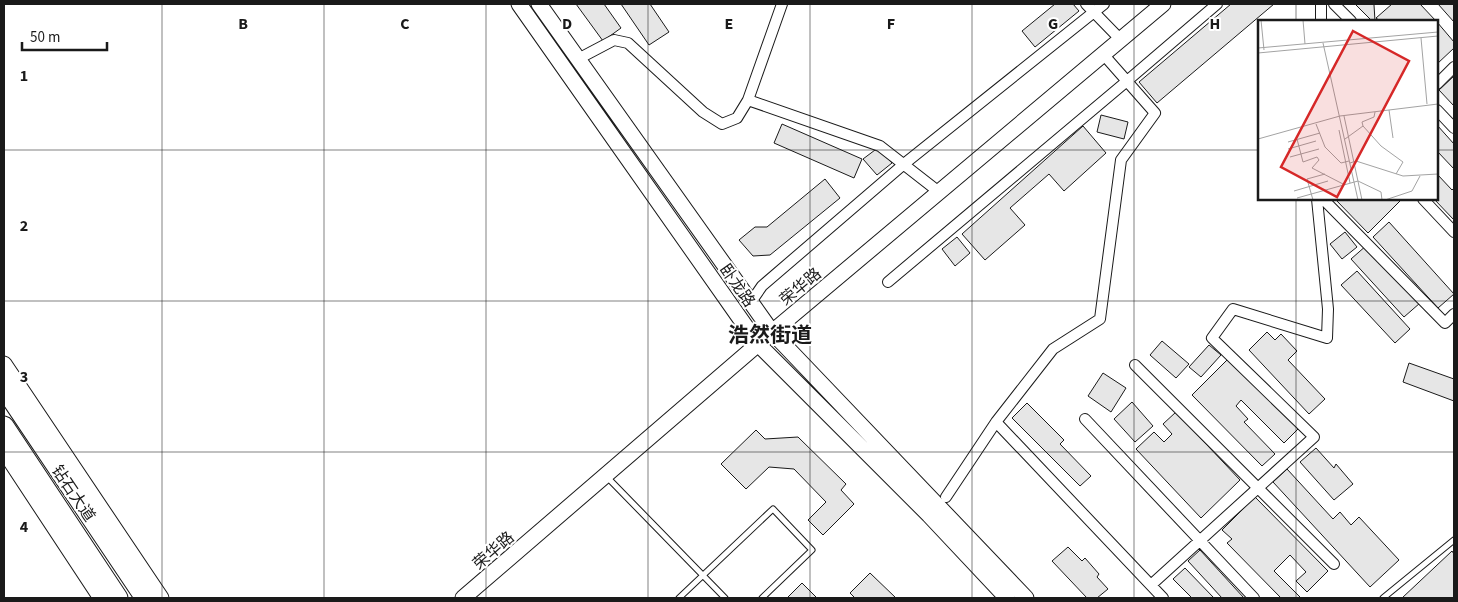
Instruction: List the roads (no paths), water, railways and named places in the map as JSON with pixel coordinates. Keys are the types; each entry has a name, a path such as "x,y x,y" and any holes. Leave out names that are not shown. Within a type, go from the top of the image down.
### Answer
{"highway":[{"name":"钻石大道","path":"4,388 145,598"},
{"name":"钻石大道","path":"4,426 50,508 113,597"}],"main road":[{"name":"卧龙路","path":"519,4 758,344 929,515 1007,598"},
{"name":"卧龙路","path":"539,4 772,332 1026,598"},
{"name":"荣华路","path":"463,598 772,332 1163,4"},
{"path":"4,364 161,598"},
{"path":"4,451 50,508"}],"street":[{"path":"578,59 614,40 628,43 703,112 722,124 737,118 748,100 782,4"},
{"path":"1086,4 1120,39"},
{"path":"751,302 762,286 904,164 1104,4"},
{"path":"888,282 1217,4"},
{"path":"1321,4 1321,20"},
{"path":"1334,4 1350,20"},
{"path":"946,497 996,422 1053,349 1100,319 1121,160 1155,113 1103,54"},
{"path":"1438,83 1454,67"},
{"path":"748,100 880,146 939,192"},
{"path":"1438,111 1454,128"},
{"path":"1151,586 1314,437 1212,338 1233,309 1327,338 1328,309 1317,200"},
{"path":"1324,200 1445,323 1454,314"},
{"path":"1424,200 1454,232"},
{"path":"1135,365 1334,564"},
{"path":"1085,419 1254,598"},
{"path":"996,422 1163,598"}],"lane":[{"path":"606,476 724,598"},
{"path":"679,598 773,508 812,550 762,598"},
{"path":"1383,598 1454,540"}],"district":[{"name":"浩然街道","path":"770,335"}]}
